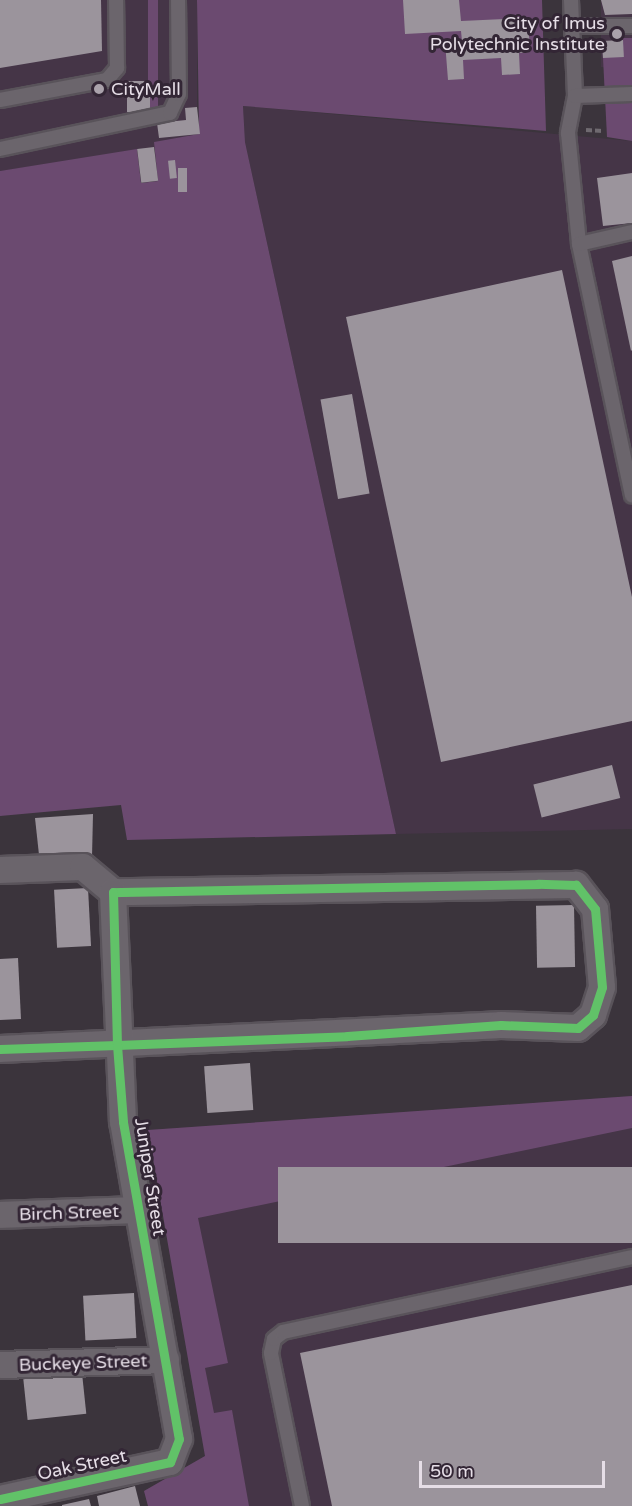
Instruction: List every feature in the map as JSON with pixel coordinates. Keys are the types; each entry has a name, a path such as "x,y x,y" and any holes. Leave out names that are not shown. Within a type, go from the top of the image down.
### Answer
{"street":[{"path":"0,870 82,867 113,892 576,885 595,909 602,949 602,987 593,1015 578,1028 501,1026 0,1049"},
{"name":"Juniper Street","path":"113,892 117,1045 138,1210 179,1439 170,1462"},
{"name":"Birch Street","path":"0,1215 138,1210"},
{"name":"Buckeye Street","path":"0,1365 166,1360"},
{"name":"Oak Street","path":"0,1499 170,1462"}],"lane":[{"path":"0,100 107,80 117,68 116,0"},
{"path":"0,149 170,113 180,94 178,0"},
{"path":"571,0 575,96 568,133 579,244 632,495"},
{"path":"572,26 632,26"},
{"path":"575,96 632,94"},
{"path":"579,244 632,232"},
{"path":"302,1506 271,1353 274,1339 283,1332 632,1257"}],"shaded area":[{"name":"CityMall","path":"0,0 197,0 197,143 0,171"},
{"path":"148,0 158,0 158,111 148,111"},
{"path":"197,0 542,0 546,131 243,106 245,142 396,834 127,840 121,805 0,816 0,171 137,149 141,183 158,181 154,142 199,134"},
{"name":"City of Imus Polytechnic Institute","path":"601,0 632,0 632,67 601,67"},
{"path":"623,38 632,38 632,141 607,137 603,58"},
{"path":"243,106 632,141 632,829 396,834 245,142"},
{"path":"632,1096 632,1506 148,1506 144,1491 205,1456 148,1130"},
{"path":"632,1096 632,1128 198,1218 228,1363 205,1368 214,1413 232,1410 249,1506 148,1506 144,1491 205,1456 148,1130"}],"building":[{"path":"0,0 101,0 102,51 0,68"},
{"path":"403,0 459,0 461,21 528,18 530,52 519,53 520,74 502,75 501,58 463,60 464,79 448,80 445,42 462,41 461,31 405,34"},
{"path":"601,0 632,0 632,14 605,15"},
{"path":"623,40 624,57 603,58 602,41"},
{"path":"127,81 150,81 150,112 127,112"},
{"path":"197,107 200,134 159,138 157,123 186,120 185,108"},
{"path":"154,147 158,181 141,183 137,149"},
{"path":"175,160 177,178 170,179 168,161"},
{"path":"178,168 187,168 187,192 178,192"},
{"path":"632,173 632,223 603,226 597,178"},
{"path":"632,256 632,350 631,351 612,261"},
{"path":"562,270 632,597 632,721 441,762 346,317"},
{"path":"352,394 370,493 338,499 320,400"},
{"path":"612,765 620,798 542,818 533,785"},
{"path":"93,814 92,857 40,864 35,818"},
{"path":"88,888 91,946 57,948 54,890"},
{"path":"574,905 575,967 537,968 536,906"},
{"path":"18,958 21,1019 0,1020 0,959"},
{"path":"250,1063 253,1110 207,1113 204,1066"},
{"path":"278,1167 632,1167 632,1243 278,1243"},
{"path":"632,1285 632,1506 332,1506 300,1353"},
{"path":"134,1293 136,1338 85,1341 83,1296"},
{"path":"82,1373 86,1414 28,1420 23,1379"},
{"path":"135,1486 140,1506 99,1506 97,1496"},
{"path":"89,1499 91,1506 62,1506 62,1505"}],"cycle path":[{"path":"0,1049 117,1045 347,1036 501,1025 578,1028 593,1015 602,987 595,909 576,885 113,892 117,1045 123,1122 179,1439 170,1462 0,1499"}],"place":[{"name":"City of Imus Polytechnic Institute","path":"617,34"},
{"name":"CityMall","path":"99,89"}]}
